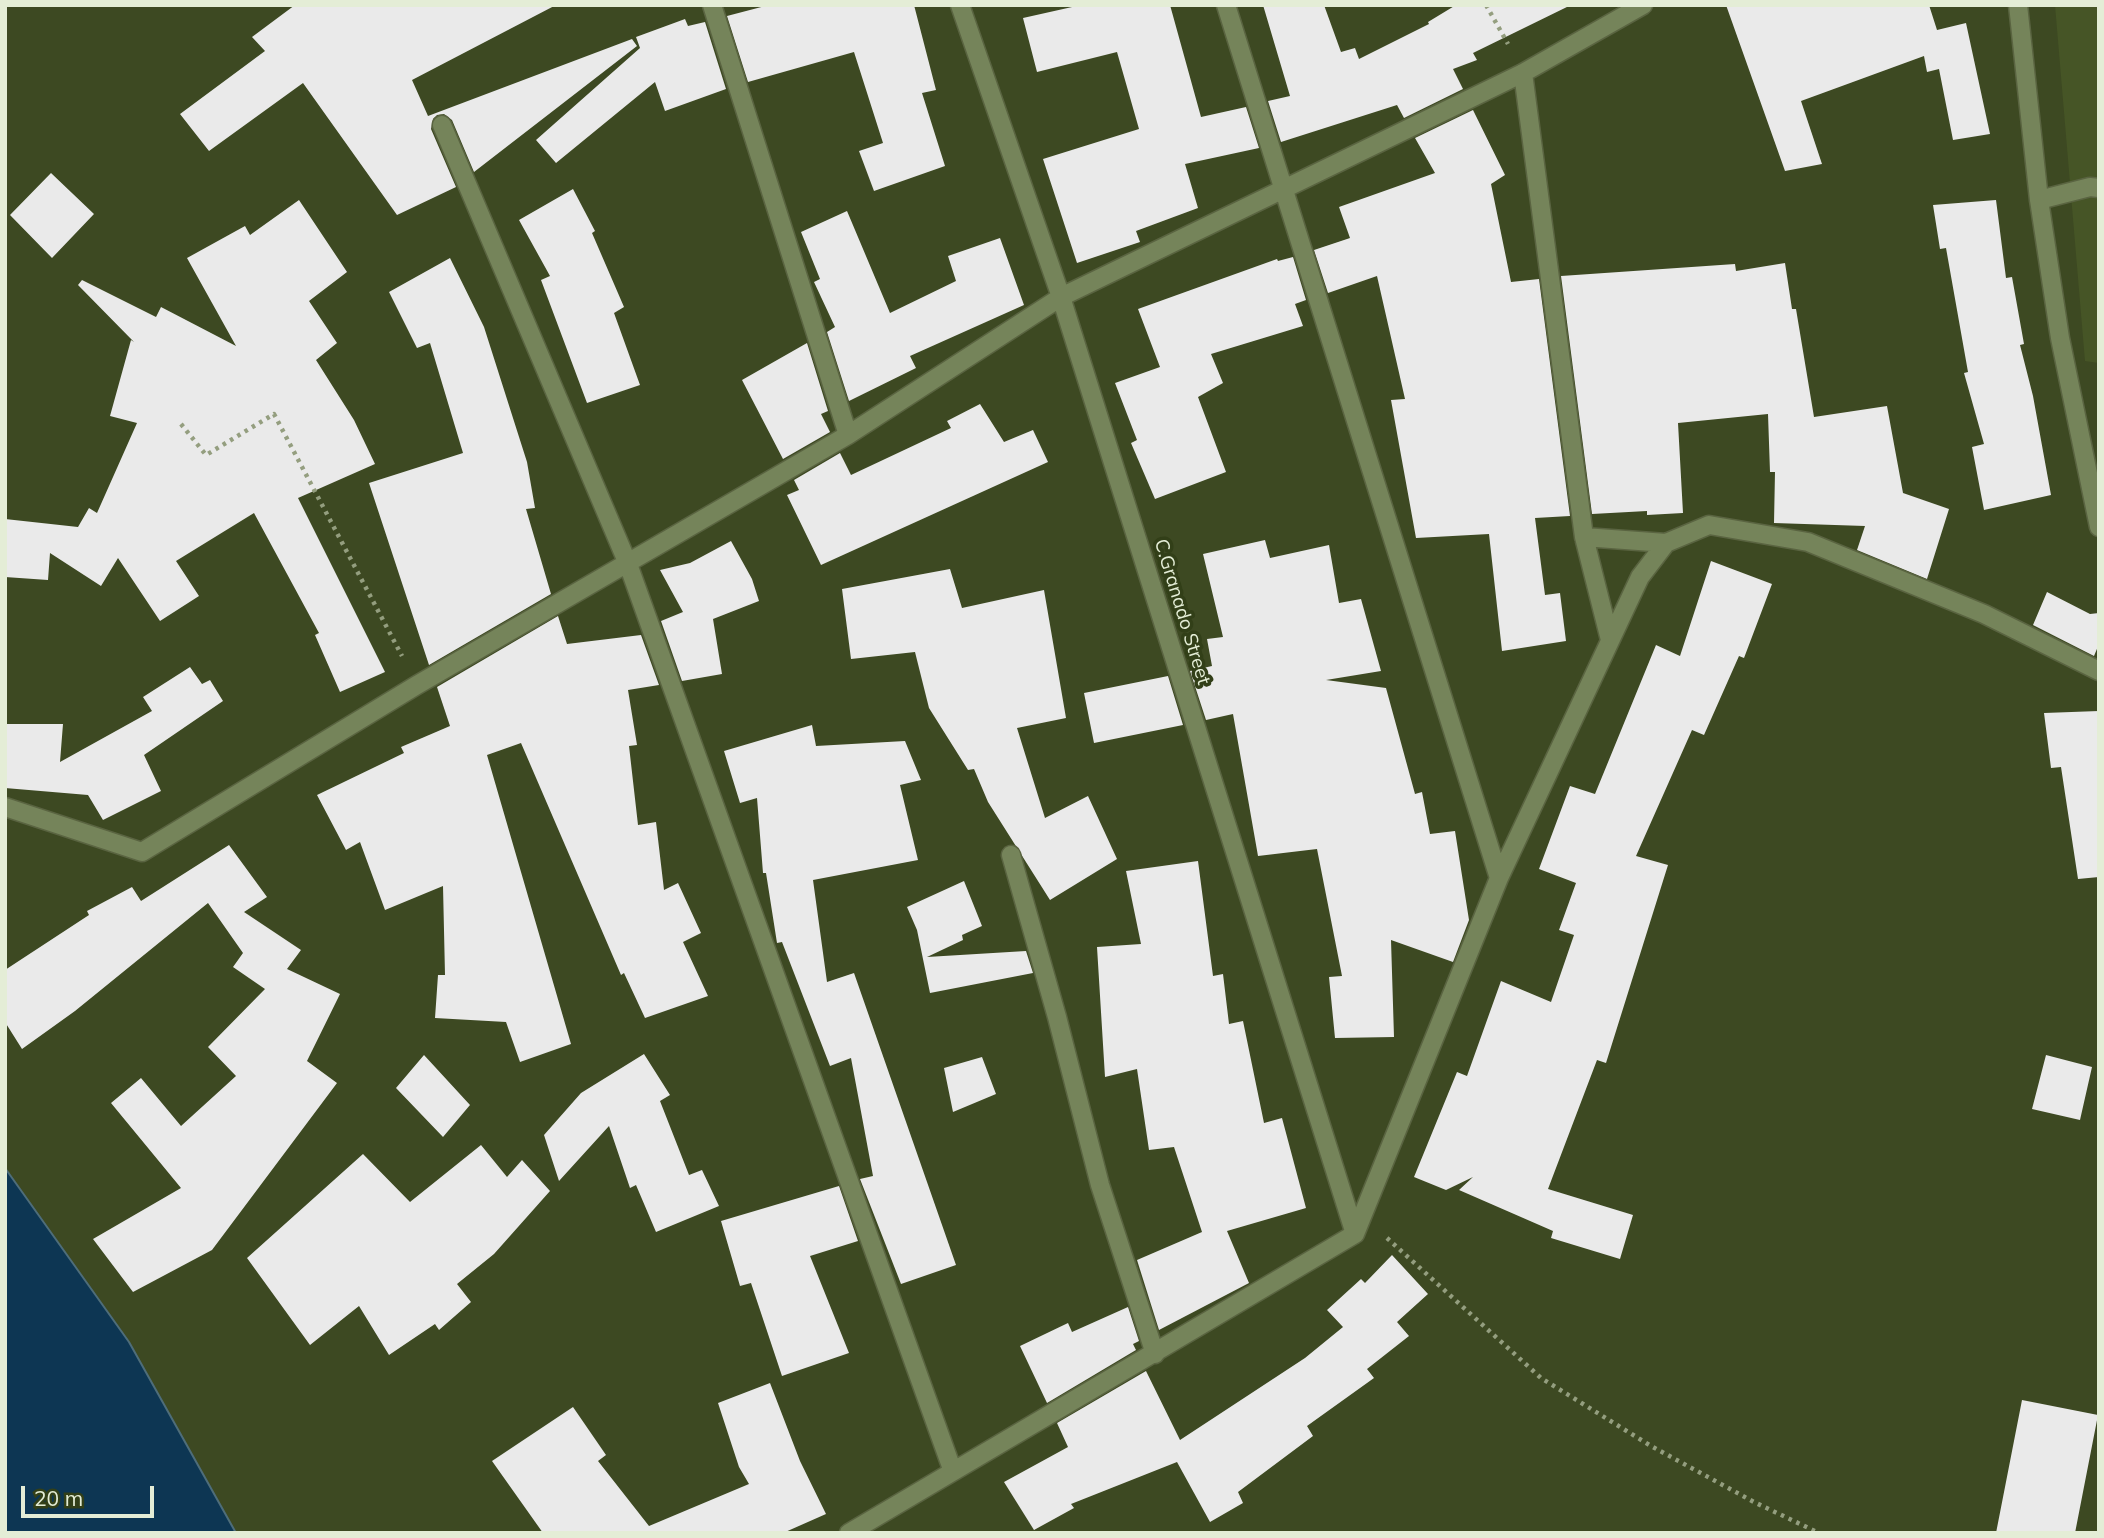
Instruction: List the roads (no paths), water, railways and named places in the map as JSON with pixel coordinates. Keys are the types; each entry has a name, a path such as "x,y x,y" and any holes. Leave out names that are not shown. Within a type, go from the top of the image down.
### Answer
{"street":[{"path":"712,5 848,435"},
{"name":"C.Granado Street","path":"960,5 1060,297 1355,1234"},
{"path":"1226,5 1499,878"},
{"path":"5,807 142,852 417,685 848,435 1060,297 1523,72 1643,5"},
{"path":"2018,5 2039,200 2060,338 2099,527"},
{"path":"1523,72 1584,537 1610,640"},
{"path":"442,125 628,564 952,1469"},
{"path":"2039,200 2090,187 2099,188"},
{"path":"1584,537 1666,543 1709,524 1808,542 1984,614 2099,671"},
{"path":"849,1533 952,1469 1155,1354 1355,1234 1499,878 1640,577 1666,543"},
{"path":"1011,855 1058,1017 1100,1185 1155,1354"}],"water":[{"path":"5,1168 129,1342 236,1533 5,1533"}]}
